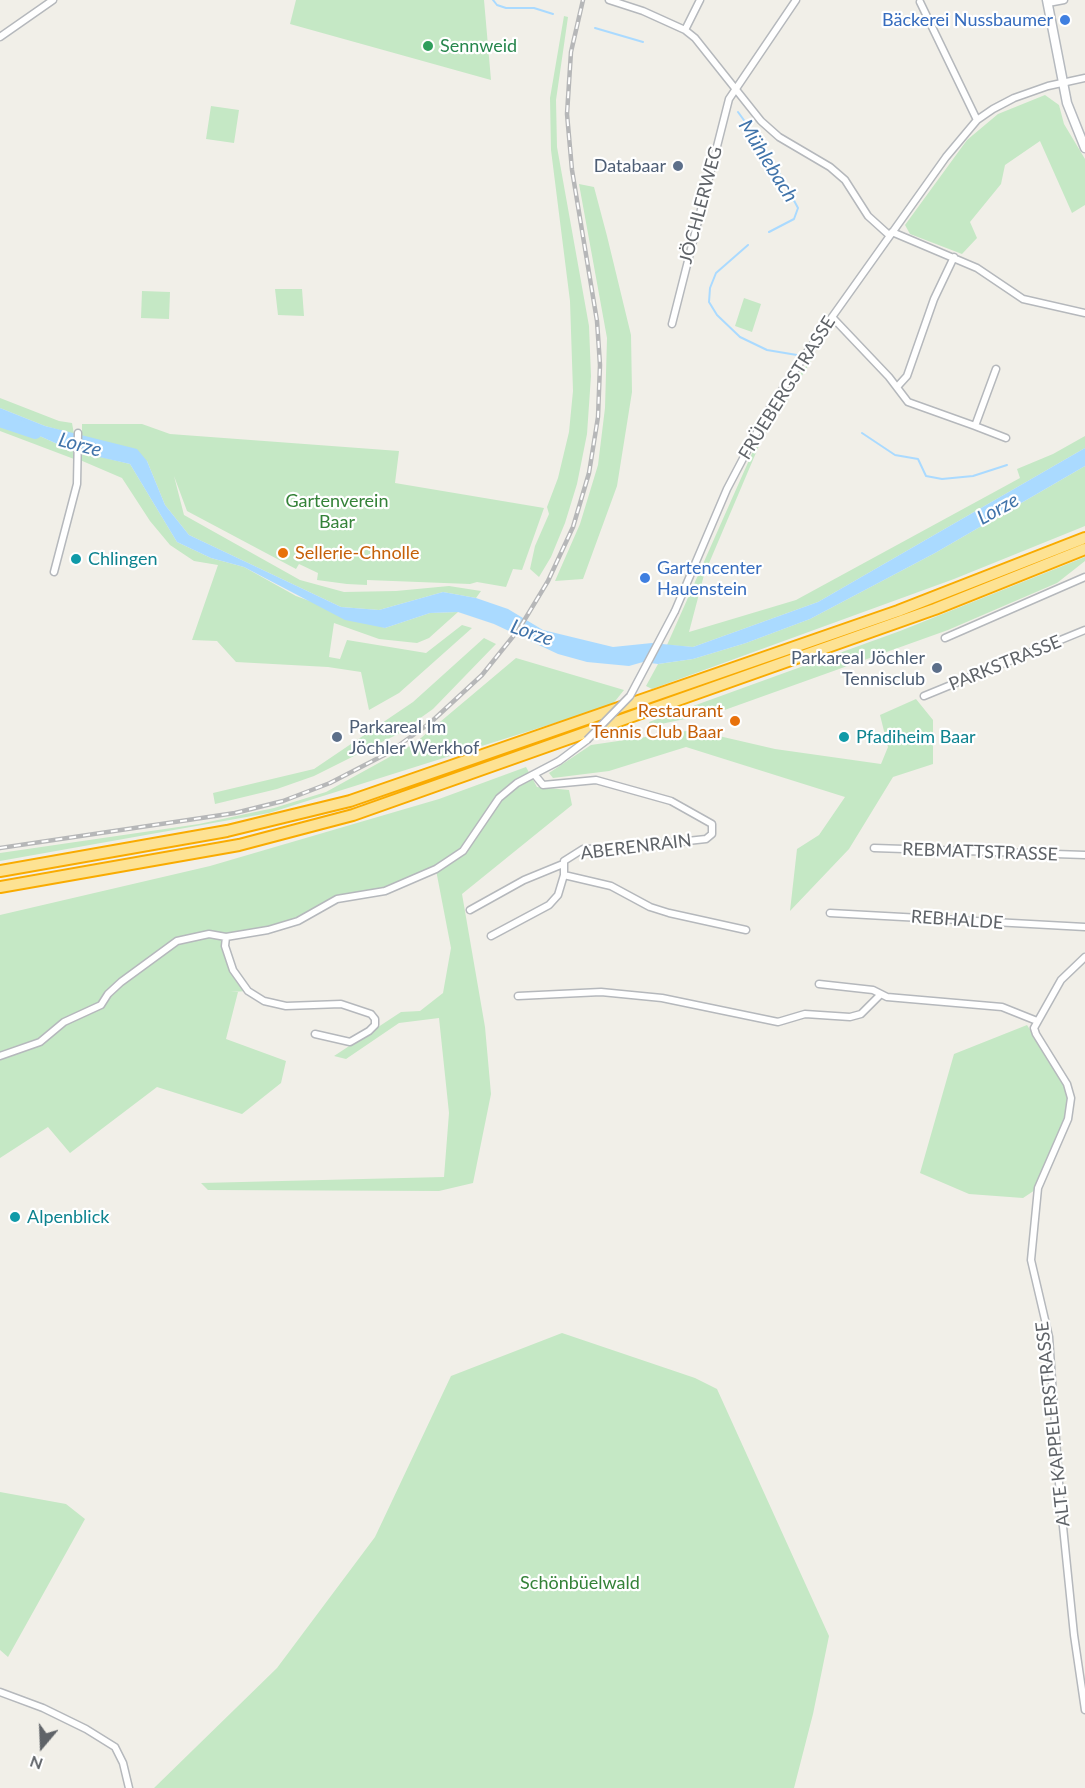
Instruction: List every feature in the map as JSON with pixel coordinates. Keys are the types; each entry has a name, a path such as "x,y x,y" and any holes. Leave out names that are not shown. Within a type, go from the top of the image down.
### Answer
{"highway":[{"path":"0,871 236,830 350,801 898,611 1085,538"},
{"path":"0,887 239,845 343,818 935,609 1085,549"}],"street":[{"path":"1,35 53,0"},
{"path":"609,0 643,11 685,30 705,49 761,121 779,137 830,167 845,180 868,216 890,233 954,257 1023,299 1085,313"},
{"path":"685,30 700,0"},
{"name":"JÖCHLERWEG","path":"672,324 729,99 796,0"},
{"path":"1064,0 1047,2 1069,112 1085,148"},
{"path":"920,2 977,120"},
{"name":"FRÜEBERGSTRASSE","path":"0,1056 40,1042 64,1022 101,1005 108,994 122,982 177,941 208,934 226,937 248,935 298,921 337,899 385,891 436,869 464,851 499,798 517,783 545,768 587,740 617,712 641,679 675,611 727,489 788,380 946,157 977,120 1014,98 1085,78"},
{"path":"897,387 907,376 934,299 954,257"},
{"path":"832,317 908,402 1006,438"},
{"path":"975,426 996,369"},
{"path":"54,572 77,484 78,433"},
{"path":"945,638 1085,577"},
{"name":"PARKSTRASSE","path":"924,696 1085,630"},
{"name":"ABERENRAIN","path":"534,774 543,785 596,780 671,801 712,824 714,829 706,839 623,848 583,849 563,864 564,875 611,886 650,907 669,913 746,930"},
{"name":"REBMATTSTRASSE","path":"874,848 1085,855"},
{"path":"470,910 524,880 563,864"},
{"path":"491,936 549,904 558,895 564,875"},
{"name":"REBHALDE","path":"830,913 1085,927"},
{"path":"226,937 225,946 233,970 248,991 264,1001 285,1006 341,1004 371,1014 375,1019 375,1025 369,1031 350,1042 341,1042 315,1034"},
{"path":"819,984 873,990 880,995 1002,1008 1037,1020 1061,980 1085,957"},
{"path":"518,996 601,992 662,998 777,1022 805,1014 850,1017 861,1014 880,995"},
{"name":"ALTE KAPPELERSTRASSE","path":"1037,1020 1036,1034 1067,1084 1071,1098 1068,1119 1038,1188 1031,1260 1048,1337 1060,1497 1085,1710"},
{"path":"0,1692 54,1713 115,1748 123,1763 129,1788"}],"green space":[{"name":"Sennweid","path":"296,0 484,0 491,80 290,24"},
{"path":"564,16 568,17 556,100 557,147 589,326 591,376 587,434 577,484 565,523 551,557 539,577 530,569 535,546 549,514 547,507 558,478 569,432 573,391 570,301 551,150 550,98"},
{"path":"1045,95 1059,105 1064,124 1085,159 1085,205 1072,213 1040,141 1005,165 1001,184 970,222 977,238 962,254 910,234 905,225 967,140 998,114"},
{"path":"211,106 239,110 234,143 206,139"},
{"path":"579,184 594,187 607,236 631,335 632,392 617,486 583,579 555,581 580,524 598,465 605,408 607,338"},
{"path":"275,289 302,289 304,316 278,315"},
{"path":"142,291 170,292 169,319 141,318"},
{"path":"744,298 761,304 752,332 735,326"},
{"path":"813,358 761,441 704,575 689,632 796,600 1020,478 1017,469 1053,454 1085,436 1085,448 818,602 693,647 667,645 758,440 793,382"},
{"path":"0,398 59,421 72,423 74,434 45,426 0,408"},
{"path":"0,421 13,424 73,451 74,459 0,431"},
{"name":"Gartenverein Baar","path":"82,424 142,424 170,434 399,451 395,483 544,508 522,570 513,569 506,587 477,582 470,584 367,580 367,585 347,584 317,580 318,573 299,564 296,569 187,511 174,476 184,515 300,580 344,592 396,591 449,586 481,591 476,598 443,592 379,610 341,607 189,535 165,505 147,461 82,436"},
{"path":"81,452 130,464 177,542 211,558 244,567 296,596 385,628 430,613 458,612 429,638 417,643 379,639 334,623 329,657 340,659 347,640 426,653 462,625 472,628 399,693 369,710 361,672 328,667 236,662 217,641 192,640 218,565 194,561 170,545 150,521 122,478 80,460"},
{"path":"1085,466 1085,526 954,579 652,689 646,686 658,664 693,659 746,643 810,619 935,553"},
{"path":"1085,557 1085,561 1057,583 948,630 719,712 651,726 649,722 900,631"},
{"path":"484,638 496,644 433,709 398,734 314,776 277,789 215,804 213,793 314,769 413,702"},
{"path":"516,658 624,690 612,705 269,813 0,861 0,853 199,824 274,808 326,792 415,743"},
{"path":"916,699 933,720 933,764 893,777 849,849 790,911 797,849 819,835 845,797 686,747 609,771 553,778 549,773 591,745 693,730 775,749 881,764 888,747 880,715"},
{"path":"526,767 537,787 569,790 572,805 462,894 485,1027 491,1094 473,1183 439,1191 208,1190 201,1183 444,1177 449,1113 439,1018 399,1023 346,1059 334,1056 401,1012 420,1011 443,993 451,948 436,870 398,886 337,899 298,921 226,937 228,960 248,991 230,992 238,992 226,1039 286,1061 281,1083 242,1114 157,1087 70,1153 48,1127 0,1158 0,915 210,866 439,799"},
{"path":"1027,1025 1074,1098 1038,1188 1023,1198 969,1194 920,1173 954,1054"},
{"name":"Schönbüelwald","path":"562,1333 695,1378 717,1389 829,1636 813,1714 794,1788 154,1788 277,1668 375,1537 451,1376"},
{"path":"0,1492 66,1504 85,1519 8,1657 0,1650"}],"water":[{"path":"0,408 45,426 137,449 147,461 165,505 189,535 341,607 379,610 443,592 476,598 508,609 543,630 613,647 652,643 693,647 818,602 1085,448 1085,466 935,553 810,619 746,643 693,659 658,664 643,662 629,666 587,662 558,654 494,624 458,612 430,613 385,628 345,620 244,567 211,558 177,542 130,464 73,451 13,424 0,421"}],"waterway":[{"name":"Mühlebach","path":"493,0 497,5 506,8 534,8 553,14"},
{"name":"Mühlebach","path":"595,28 643,42"},
{"name":"Mühlebach","path":"738,112 770,156 798,208 794,219 769,232"},
{"name":"Mühlebach","path":"748,245 716,273 710,288 709,302 717,315 740,337 767,350 797,355"},
{"name":"Lorze","path":"0,420 35,432"},
{"name":"Mühlebach","path":"862,433 895,455 918,459 926,476 942,479 973,476 1007,465"}],"railway":[{"path":"0,848 235,813 283,801 330,783 388,753 430,723 482,675 519,629 548,581 573,527 589,473 598,417 600,365 597,321 572,170 567,114 571,52 583,0"}],"place":[{"name":"Bäckerei Nussbaumer","path":"1065,20"},
{"name":"Sennweid","path":"428,46"},
{"name":"Databaar","path":"678,166"},
{"name":"Sellerie-Chnolle","path":"283,553"},
{"name":"Chlingen","path":"76,559"},
{"name":"Gartencenter Hauenstein","path":"645,578"},
{"name":"Parkareal Jöchler Tennisclub","path":"937,668"},
{"name":"Restaurant Tennis Club Baar","path":"735,721"},
{"name":"Parkareal Im Jöchler Werkhof","path":"337,737"},
{"name":"Pfadiheim Baar","path":"844,737"},
{"name":"Alpenblick","path":"15,1217"}]}
